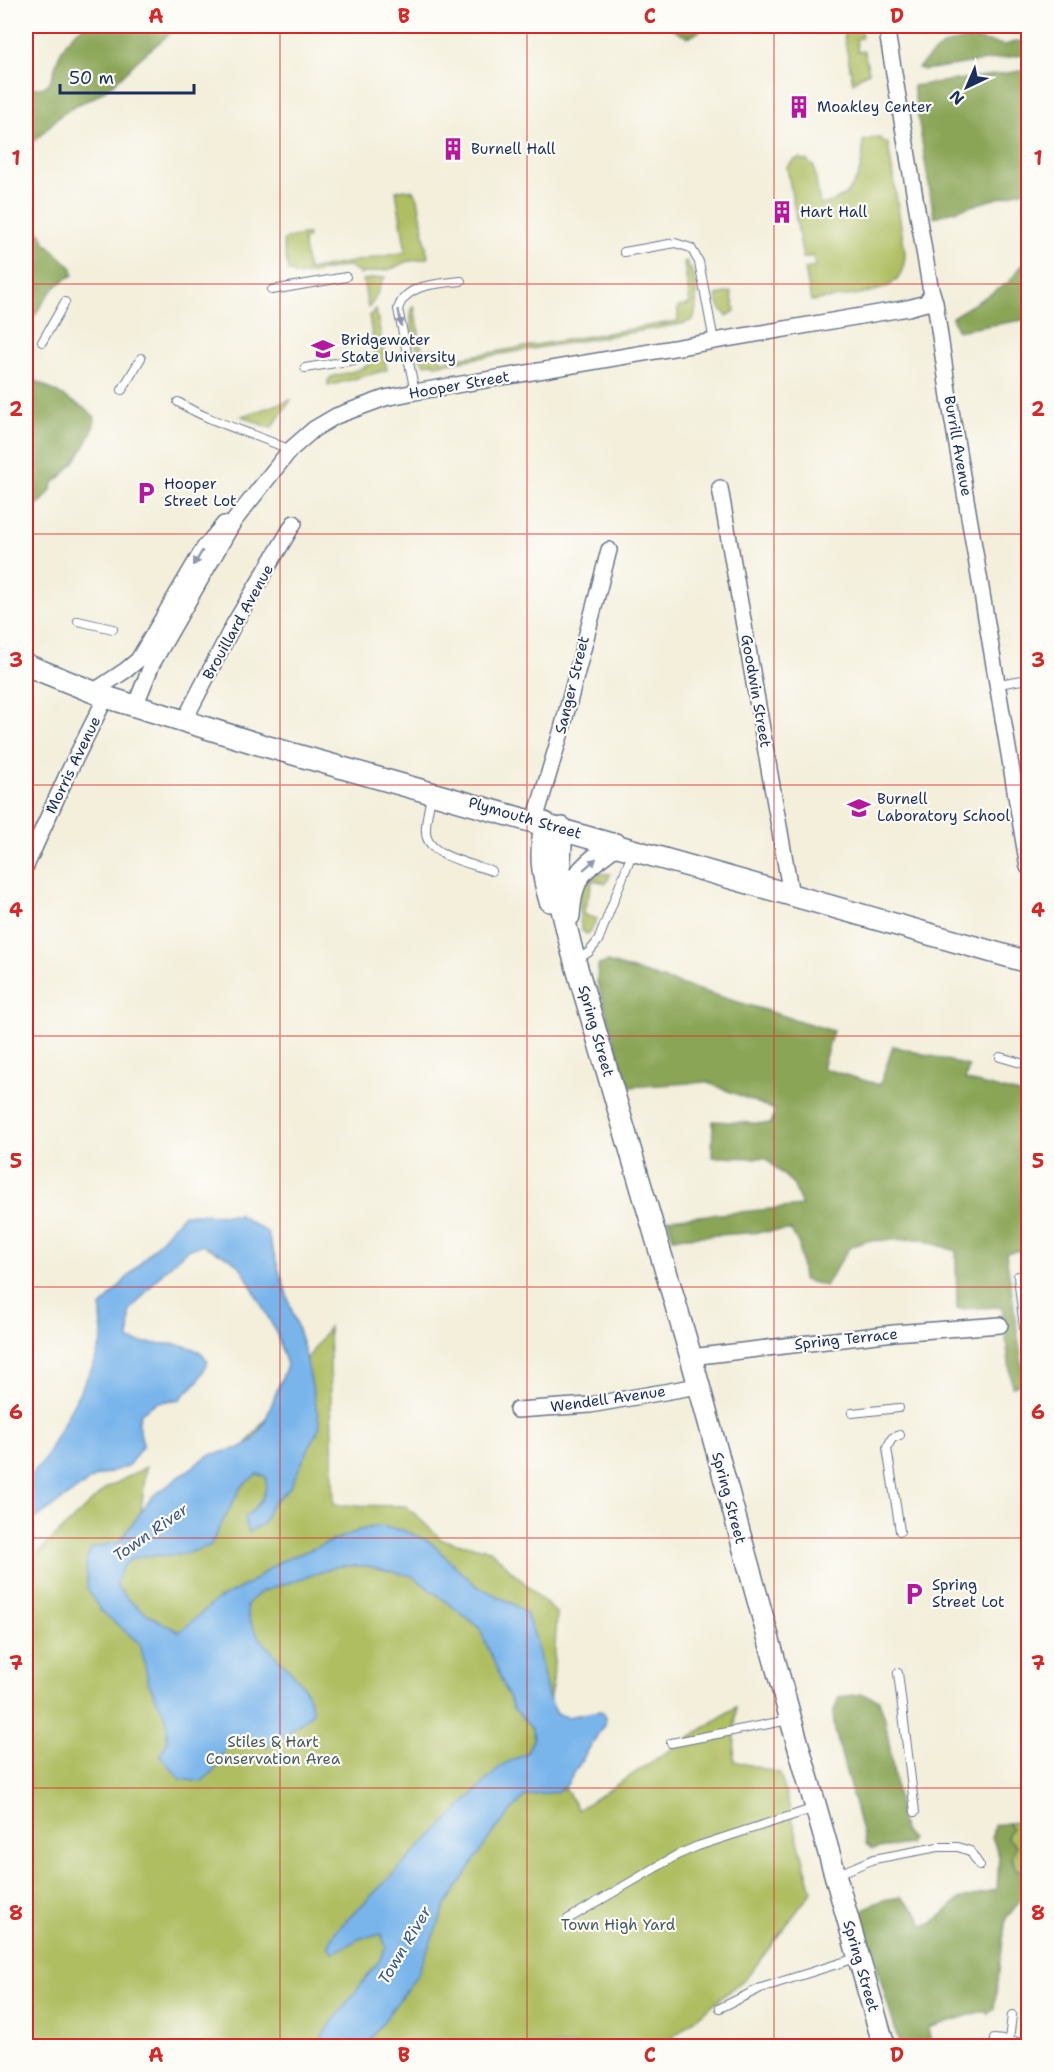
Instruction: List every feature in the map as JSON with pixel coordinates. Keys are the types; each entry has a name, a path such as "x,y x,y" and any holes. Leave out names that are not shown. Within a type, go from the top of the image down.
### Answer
{"street":[{"name":"Burrill Avenue","path":"886,26 1026,834 1029,867"},
{"name":"Hooper Street","path":"135,706 152,664 225,535 263,482 290,450 314,429 336,416 385,398 415,392 908,308 926,303 932,293"},
{"path":"100,694 138,660 204,548 263,482"},
{"name":"Goodwin Street","path":"720,488 791,895"},
{"name":"Brouillard Avenue","path":"184,721 234,624 294,523"},
{"name":"Sanger Street","path":"547,824 562,729 609,550"},
{"name":"Plymouth Street","path":"26,665 100,694 184,721 1029,962"},
{"name":"Morris Avenue","path":"26,866 100,694"},
{"name":"Spring Street","path":"547,824 541,849 544,881 552,909 572,948 691,1357 884,2046"},
{"path":"572,948 571,892 574,882 590,863 624,847"},
{"name":"Spring Terrace","path":"691,1357 894,1333 1000,1325"},
{"name":"Wendell Avenue","path":"517,1410 590,1405 698,1386"}],"lane":[{"path":"624,252 675,243 691,248 699,262 714,341"},
{"path":"272,290 346,277"},
{"path":"415,392 398,309 401,300 416,289 461,281"},
{"path":"42,342 65,302"},
{"path":"122,390 141,358"},
{"path":"305,368 360,359"},
{"path":"178,402 196,413 264,437 290,450"},
{"path":"78,621 113,629"},
{"path":"999,684 1029,679"},
{"path":"431,793 426,833 429,843 438,852 492,871"},
{"path":"572,948 589,952 598,941 624,847"},
{"path":"1000,1057 1029,1065"},
{"path":"1018,1276 1029,1362"},
{"path":"852,1413 899,1408"},
{"path":"900,1435 892,1438 887,1448 900,1531"},
{"path":"898,1673 915,1812"},
{"path":"671,1743 791,1720"},
{"path":"568,1919 677,1855 816,1808"},
{"path":"836,1875 874,1858 938,1847 958,1847 970,1851 980,1866"},
{"path":"720,2008 761,1988 859,1957"},
{"path":"1009,2040 1012,2015"},
{"path":"994,2038 1029,2043"}],"green space":[{"path":"83,26 179,26 138,60 115,83 60,116 29,146 26,154 26,86 42,88 50,82 63,47"},
{"path":"669,26 705,26 691,36 683,36"},
{"path":"842,26 860,26 862,38 856,39 858,52 864,51 869,72 853,83"},
{"path":"973,39 1005,45 1017,41 1028,42 1028,54 925,70 918,68 942,47"},
{"path":"1028,70 1028,189 934,217 913,86"},
{"path":"878,137 888,144 905,252 902,271 894,282 884,288 811,301 805,269 815,267 813,256 803,258 787,167 794,160 801,158 802,161 806,160 814,167 820,205 832,202 842,197 855,182 862,163 863,141"},
{"path":"405,189 413,191 418,198 428,258 406,262 391,269 360,274 349,266 299,276 288,271 283,241 307,234 308,238 303,240 308,270 406,252 396,191"},
{"path":"26,203 45,242 72,268 73,275 57,285 51,292 26,331"},
{"path":"1028,260 1028,319 957,331 952,317 1008,283"},
{"path":"686,261 695,281 696,306 693,320 682,324 436,365 424,364 415,344 411,318 414,306 422,350 437,349 441,361 678,321 678,307 690,304 684,263"},
{"path":"385,277 374,301 368,308 363,280"},
{"path":"731,292 735,311 727,316 720,308 716,297"},
{"path":"376,309 387,370 328,386 331,377 360,369 372,361 374,345 369,316"},
{"path":"26,375 86,409 95,417 94,426 86,444 73,463 53,483 50,492 43,500 26,510"},
{"path":"291,400 272,427 242,416"},
{"path":"598,873 610,874 606,883 593,880 583,914 597,919 587,934 582,931 579,914 580,898 586,884"},
{"path":"607,962 833,1031 822,1068 880,1085 893,1046 969,1066 965,1080 1028,1096 1028,1249 1006,1253 1025,1383 1012,1387 1002,1307 957,1309 956,1251 920,1239 865,1241 849,1248 825,1286 803,1280 799,1245 791,1230 673,1238 668,1219 802,1206 793,1184 765,1158 712,1157 713,1121 771,1124 775,1110 706,1082 628,1087 597,982 598,965"},
{"name":"Stiles & Hart Conservation Area","path":"329,1327 334,1505 406,1506 442,1540 490,1550 557,1614 553,1680 540,1747 578,1810 736,1707 734,1761 780,1773 812,1891 748,1976 662,2046 26,2046 26,1564 105,1489 146,1467 141,1513 219,1480 270,1413"},
{"path":"863,1694 879,1700 885,1718 903,1831 911,1839 909,1844 872,1849 866,1844 862,1832 835,1731 833,1714 839,1697"},
{"path":"1028,1821 1028,1866 1022,1870 1016,1870 1007,1837 1011,1828 1008,1823"},
{"path":"1008,1823 1011,1828 1007,1837 1016,1846 1011,1858 1016,1870 1022,1870 1028,1866 1028,1893 1006,1918 994,2009 987,2014 986,2010 928,2028 932,2046 900,2046 862,1917 865,1908 883,1900 901,1897 918,1914 923,1926 933,1923 958,1900 997,1889 999,1856 992,1837 994,1825"}],"water":[{"name":"Town River","path":"184,1214 239,1215 267,1232 305,1352 320,1426 290,1487 270,1507 263,1524 249,1532 246,1526 245,1517 258,1505 264,1495 266,1477 257,1474 241,1487 210,1546 181,1554 147,1556 131,1560 120,1573 116,1585 122,1593 144,1612 179,1632 217,1600 248,1584 279,1562 360,1530 378,1526 402,1530 429,1541 475,1585 526,1613 536,1640 548,1696 557,1714 568,1717 599,1711 603,1712 606,1721 566,1786 556,1792 525,1796 494,1831 447,1903 417,1975 366,2046 318,2046 324,2033 379,1961 386,1947 381,1934 361,1938 333,1953 328,1946 335,1932 502,1765 527,1753 534,1738 532,1729 513,1708 479,1627 412,1576 367,1566 339,1566 261,1592 247,1604 248,1616 253,1627 298,1679 305,1689 313,1712 283,1738 267,1746 227,1745 214,1771 201,1782 180,1779 160,1756 167,1742 167,1720 149,1684 140,1644 100,1610 87,1588 86,1560 92,1548 119,1542 152,1497 209,1455 240,1448 253,1440 264,1424 287,1365 276,1332 242,1269 230,1258 202,1245 187,1250 162,1273 130,1311 129,1340 182,1345 201,1353 208,1361 199,1380 179,1400 157,1402 141,1413 138,1423 143,1445 128,1466 95,1477 26,1525 26,1480 44,1460 94,1364 102,1340 101,1307"}],"place":[{"name":"Moakley Center","path":"799,107"},
{"name":"Burnell Hall","path":"453,149"},
{"name":"Hart Hall","path":"782,212"},
{"name":"Bridgewater State University","path":"323,349"},
{"name":"Hooper Street Lot","path":"146,493"},
{"name":"Burnell Laboratory School","path":"859,808"},
{"name":"Spring Street Lot","path":"914,1594"}],"park label":[{"name":"Town High Yard","path":"618,1925"}]}
